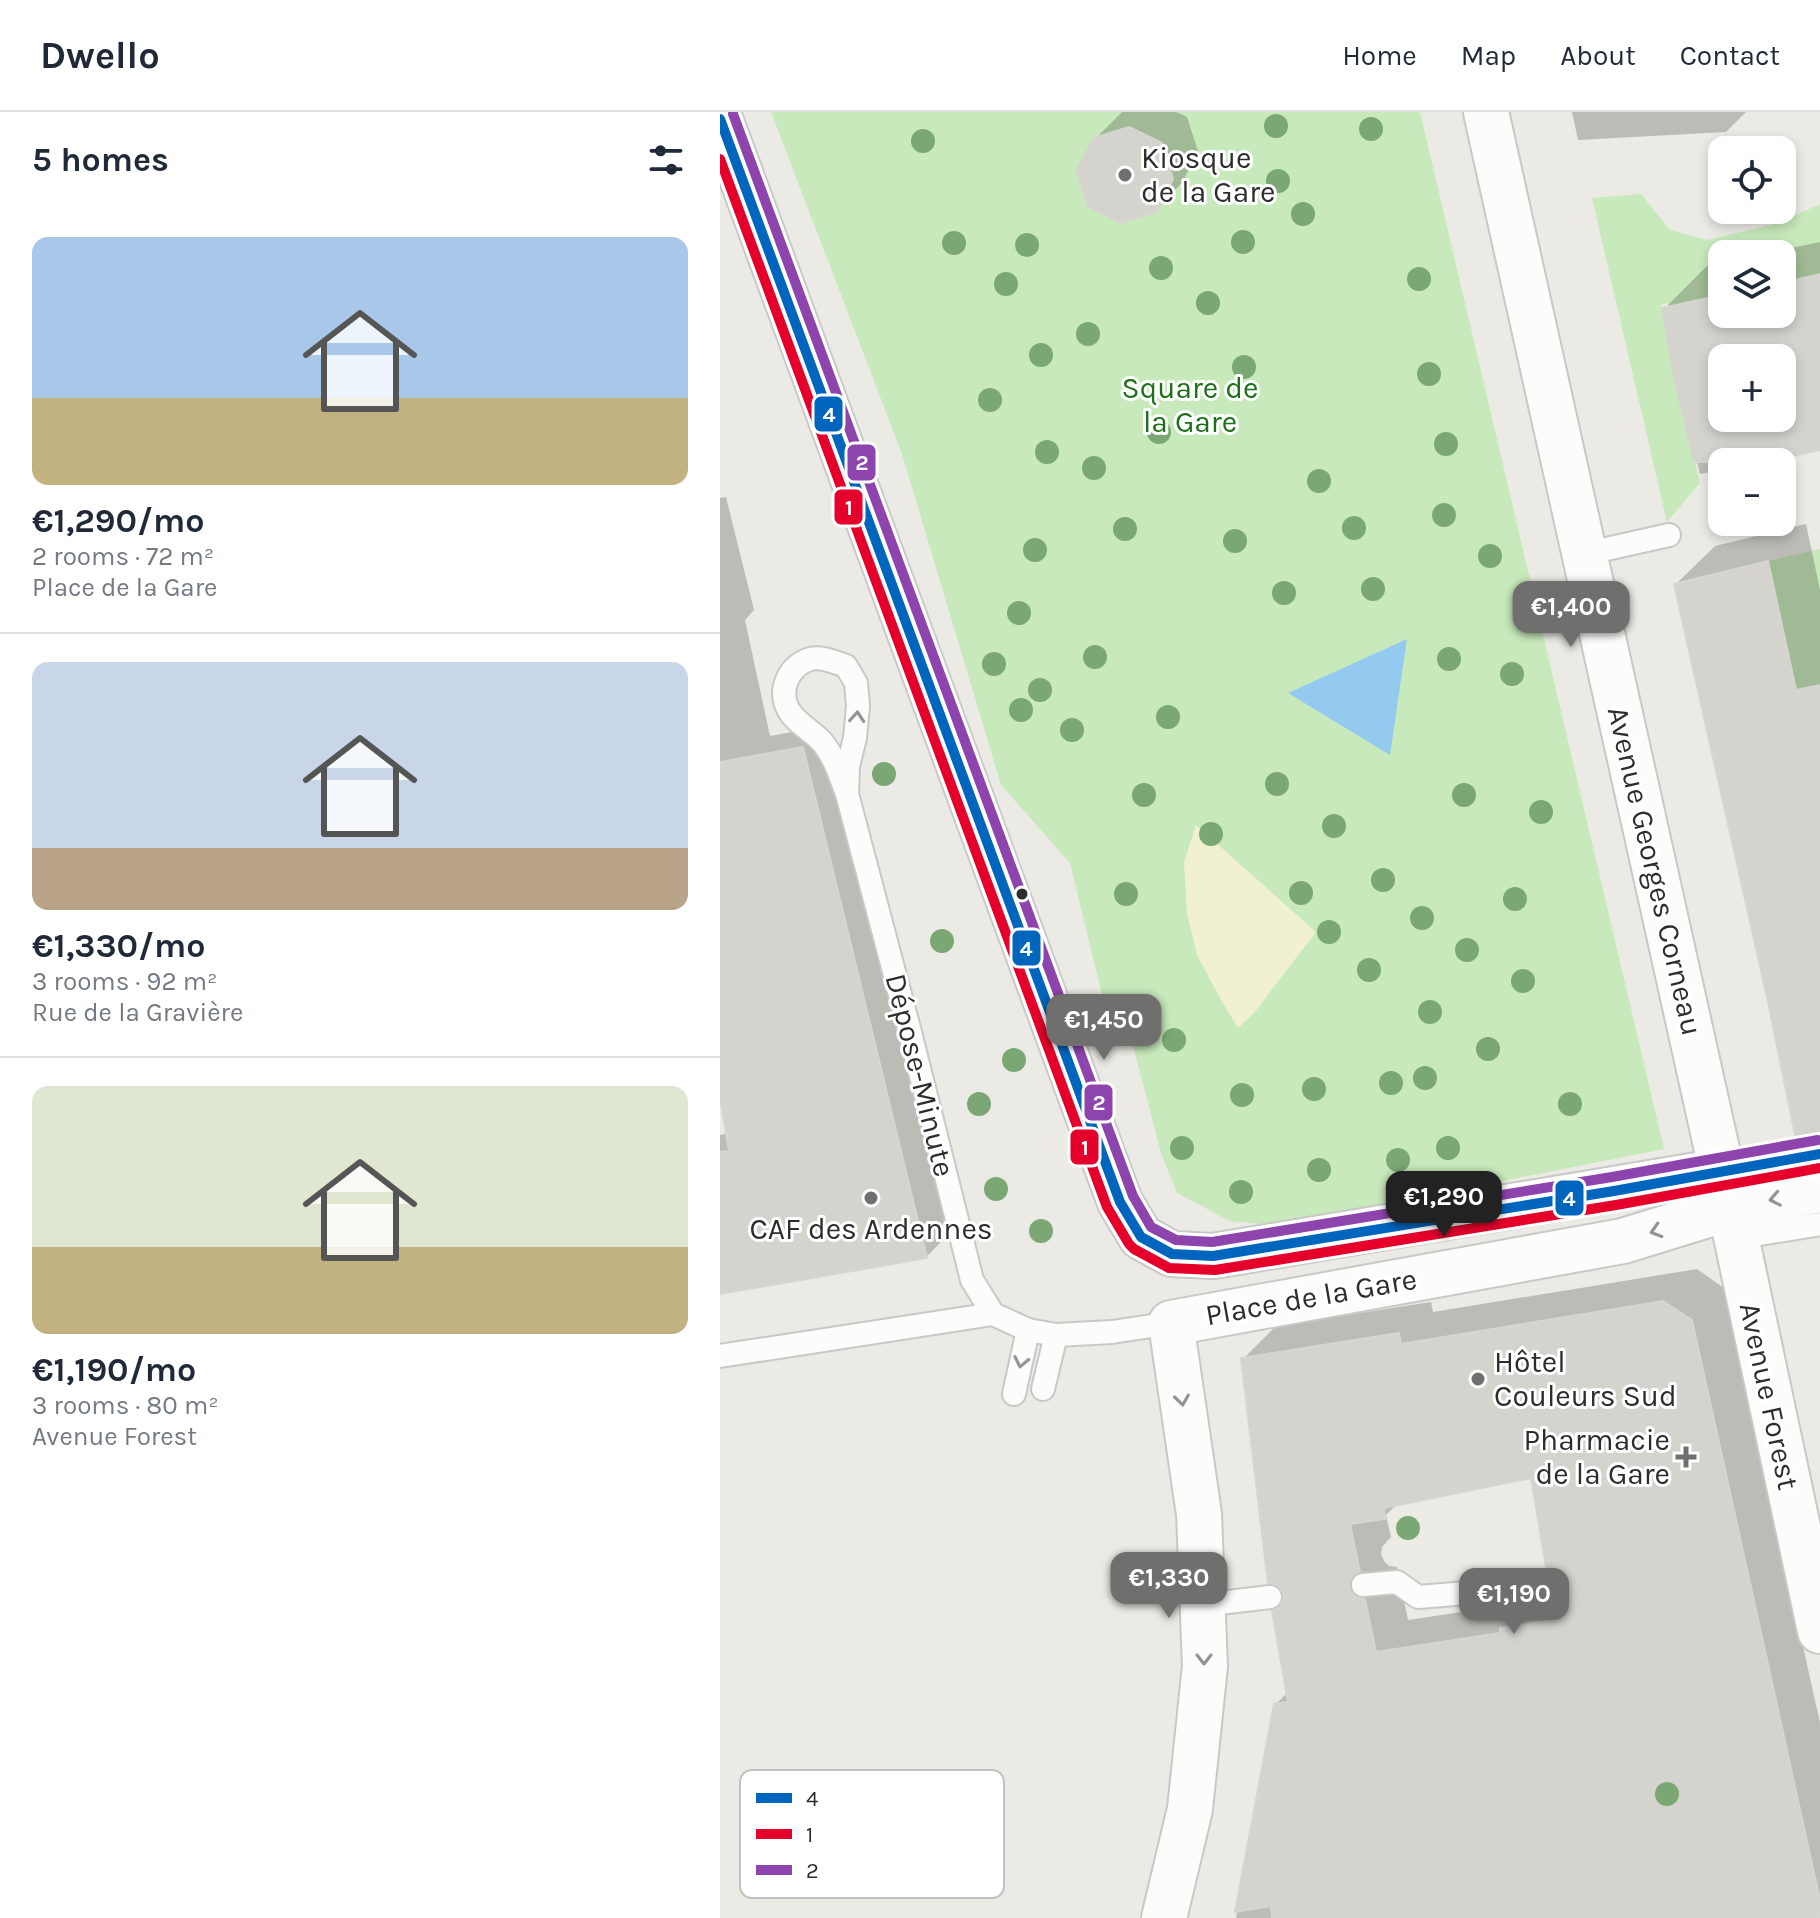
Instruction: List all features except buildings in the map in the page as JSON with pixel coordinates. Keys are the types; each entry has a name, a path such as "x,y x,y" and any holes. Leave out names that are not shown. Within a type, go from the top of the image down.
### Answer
{"street":[{"name":"Avenue Georges Corneau","path":"1486,112 1729,1205"},
{"name":"Place de la Gare","path":"720,119 1120,1202 1141,1237 1172,1254 1213,1256 1614,1191 1729,1205"},
{"path":"1729,1205 1820,1190"},
{"name":"Place de la Gare","path":"1171,1323 1623,1241 1729,1205"},
{"name":"Avenue Forest","path":"1729,1205 1820,1631"},
{"path":"1164,1918 1190,1809 1205,1666 1199,1514 1171,1323"}],"lane":[{"path":"1584,554 1669,535"},
{"name":"Dépose-Minute","path":"847,794 848,766 858,706 856,683 846,666 830,660 812,659 797,666 786,679 784,695 788,709 823,743 835,761 847,794 972,1280 993,1314"},
{"path":"1729,1205 1820,1154"},
{"path":"1729,1205 1820,1224"},
{"path":"720,1356 993,1314 1028,1330 1056,1335 1112,1332 1171,1323"},
{"path":"1014,1394 1028,1330"},
{"path":"1043,1389 1056,1335"},
{"path":"1363,1585 1397,1582 1418,1597 1504,1590"},
{"path":"1203,1605 1270,1597"}],"green space":[{"name":"Square de la Gare","path":"771,112 1420,112 1664,1149 1276,1226 1230,1221 1177,1193 1161,1153 1129,1030 1106,1011 1070,863 1001,785 902,454"},
{"path":"1641,194 1670,230 1707,240 1775,224 1796,224 1796,215 1820,204 1820,274 1796,280 1796,240 1708,240 1708,298 1669,307 1668,303 1661,305 1674,379 1700,483 1667,522 1592,198"},
{"path":"1820,549 1820,685 1796,690 1768,561"}],"sand":[{"path":"1196,825 1316,932 1254,1013 1238,1028 1197,955 1187,914 1184,862"}],"water":[{"path":"1407,639 1390,755 1288,693"}],"transit line":[{"name":"2","path":"733,114 1133,1196 1151,1227 1176,1240 1212,1242 1818,1140"},
{"name":"4","path":"720,119 1120,1202 1141,1237 1172,1254 1213,1256 1820,1154"},
{"name":"1","path":"720,159 1107,1207 1134,1249 1169,1268 1215,1270 1616,1205 1820,1168"}],"place":[{"name":"Kiosque de la Gare","path":"1125,175"},
{"name":"CAF des Ardennes","path":"871,1198"},
{"name":"Hôtel Couleurs Sud","path":"1478,1379"},
{"name":"Pharmacie de la Gare","path":"1686,1457"}]}
